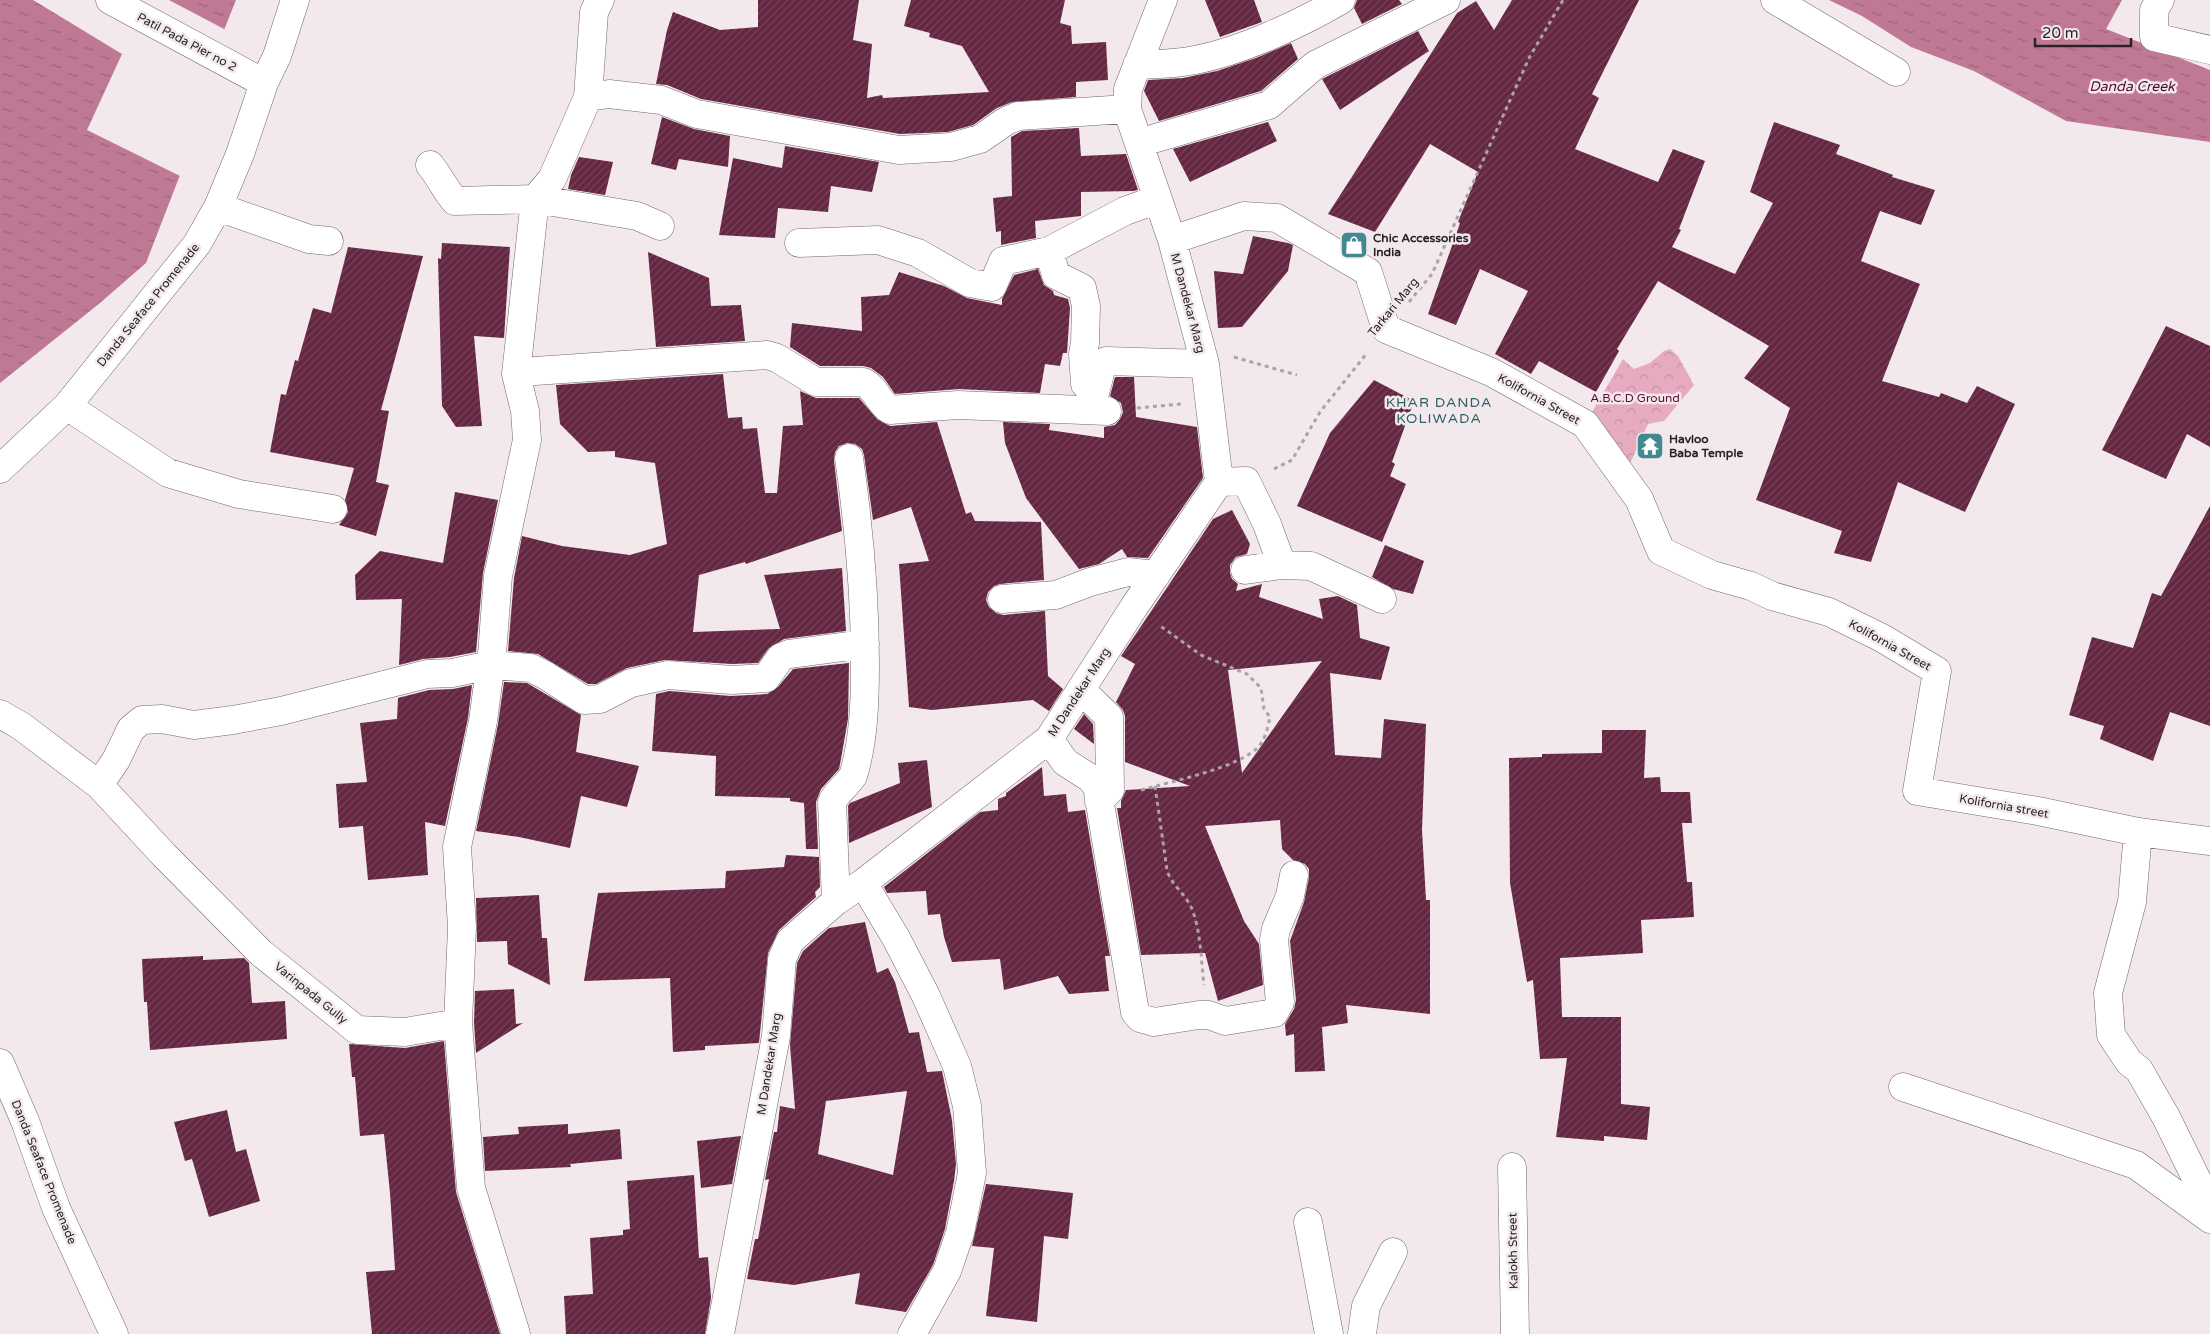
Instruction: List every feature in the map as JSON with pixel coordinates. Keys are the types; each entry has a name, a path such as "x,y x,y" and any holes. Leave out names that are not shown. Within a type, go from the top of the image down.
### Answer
{"street":[{"name":"Patil Pada Pier no 2","path":"110,0 264,83"},
{"name":"Danda Seaface Promenade","path":"0,469 67,406 198,244 218,207 264,83 277,56 296,0"},
{"path":"516,1334 471,1188 458,1023 462,927 458,847 483,721 491,665 498,576 527,440 526,411 516,374 535,199 552,179 588,97 595,6 600,0"},
{"name":"M Dandekar Marg","path":"720,1334 776,1036 782,959 790,941 836,901 863,883 1049,739 1156,575 1232,482 1210,401 1205,364 1172,240 1127,109 1128,89 1163,0"},
{"path":"1137,65 1171,64 1197,60 1235,49 1317,14 1341,0"},
{"path":"1139,143 1270,105 1315,65 1446,0"},
{"path":"1775,0 1896,72"},
{"path":"2160,0 2154,10 2154,37 2210,50"},
{"path":"588,97 609,94 661,100 696,114 899,150 951,147 980,139 1006,121 1018,116 1127,109"},
{"path":"430,165 441,180 445,190 455,201 535,199 637,216 660,226"},
{"path":"800,243 878,240 918,253 970,283 992,286 1003,261 1049,251 1125,211 1158,199"},
{"path":"218,207 309,239 329,241"},
{"path":"1172,240 1244,216 1277,218 1368,272 1386,329"},
{"path":"1049,251 1056,275 1082,288 1086,306 1083,354 1085,384 1097,405"},
{"name":"Kolifornia Street","path":"1386,329 1491,372 1585,424 1639,499 1661,550 1712,575 1751,586 1772,596 1842,618 1882,638 1937,671"},
{"path":"516,374 766,356 777,358 816,382 863,382 869,384 882,405 890,410 958,405 1097,405"},
{"path":"1097,405 1101,369 1106,361 1205,364"},
{"path":"67,406 168,473 239,494 333,509"},
{"path":"836,901 832,802 837,792 846,785 855,768 865,709 865,644 859,529 849,458"},
{"path":"1232,482 1267,524 1282,565"},
{"path":"1245,570 1282,565 1311,566 1382,599"},
{"path":"1002,599 1056,595 1090,582 1128,572 1156,575"},
{"path":"99,785 116,760 131,729 142,720 162,719 194,725 233,720 281,711 427,674 452,673 491,665 531,668 584,700 600,699 631,683 668,675 732,680 766,678 782,657 789,654 865,644"},
{"name":"Kolifornia street","path":"1937,671 1917,791 2038,811 2138,832 2210,841"},
{"path":"1081,690 1109,717 1110,790 1102,799"},
{"name":"Varinpada Gully","path":"0,714 22,726 99,785 164,855 261,953 357,1030 405,1032 458,1023"},
{"path":"1049,739 1065,762 1094,781 1102,799 1135,1012 1140,1018 1154,1022 1209,1015 1225,1021 1274,1013 1278,1009 1279,994 1274,940 1276,929 1290,896 1294,875"},
{"path":"2138,832 2132,902 2108,993 2111,1035 2129,1062 2138,1070 2166,1117 2198,1182 2210,1219"},
{"path":"863,883 896,938 926,996 957,1066 968,1106 972,1173 960,1233 947,1271 912,1334"},
{"name":"Danda Seaface Promenade","path":"0,1063 56,1208 114,1334"},
{"path":"1903,1087 2136,1165 2210,1219"},
{"name":"Kalokh Street","path":"1512,1167 1515,1334"},
{"path":"1308,1222 1330,1334"},
{"path":"1362,1334 1366,1306 1393,1252"}],"path":[{"name":"Tarkari Marg","path":"1232,482 1292,460 1320,412 1432,274 1529,58 1563,0"},
{"path":"1205,364 1221,357 1239,357 1297,375"},
{"path":"1097,405 1210,401"},
{"path":"1102,799 1238,762 1259,746 1268,728 1270,717 1264,709 1261,688 1248,674 1201,655 1134,607"},
{"path":"1155,786 1170,879 1191,906 1195,919 1209,1015"}],"green space":[{"name":"A.B.C.D Ground","path":"1670,349 1678,356 1694,385 1664,421 1648,424 1623,479 1585,424 1623,359 1634,369 1650,363 1664,351"}],"water":[{"path":"0,0 63,0 209,91 180,175 146,263 100,303 0,383"},
{"path":"160,0 236,0 222,35"},
{"name":"Danda Creek","path":"1829,0 2122,0 2106,29 2210,70 2210,142 2066,121 1974,71 1911,47 1862,16"}],"pier":[{"path":"33,0 68,0 137,38 211,90 182,177 87,130 122,54"},
{"path":"158,0 169,0 226,30 224,36 220,37 217,33"}],"building":[{"path":"758,0 859,0 853,40 872,44 867,98 882,95 883,98 989,92 962,46 929,37 930,33 904,26 911,0 1065,0 1060,23 1071,26 1072,44 1106,42 1108,80 1076,82 1076,97 1012,102 997,108 973,125 948,132 900,134 701,99 667,85 656,84 667,30 673,12 720,30 758,27"},
{"path":"1205,0 1254,0 1262,22 1220,37"},
{"path":"1357,0 1399,0 1402,4 1362,24 1354,8"},
{"path":"1512,0 1639,0 1592,94 1599,98 1575,149 1658,182 1673,149 1705,161 1679,229 1681,230 1672,247 1735,274 1773,203 1750,192 1774,122 1840,145 1836,154 1893,175 1892,177 1935,190 1921,225 1880,211 1861,261 1920,284 1882,381 1939,397 1941,393 1967,403 1977,386 2015,404 1965,512 1898,482 1871,562 1834,553 1842,531 1756,500 1790,408 1744,378 1769,346 1658,281 1617,349 1619,351 1596,392 1539,361 1531,374 1495,354 1528,291 1480,269 1456,325 1428,314 1460,223 1458,222 1478,172 1430,144 1375,232 1328,214 1457,13 1476,1 1494,30"},
{"path":"1418,31 1429,51 1340,110 1322,79"},
{"path":"1291,43 1298,59 1261,91 1159,121 1144,91 1148,80 1183,78 1217,71 1256,58"},
{"path":"662,117 694,129 730,136 728,167 679,159 676,170 651,164"},
{"path":"1268,122 1277,141 1190,182 1173,149"},
{"path":"1079,128 1081,156 1126,154 1138,190 1081,192 1081,216 1035,221 1036,238 1001,245 1001,231 996,232 993,198 1012,196 1011,137 1022,131"},
{"path":"785,146 879,162 872,192 831,186 828,212 778,208 775,238 719,235 733,158 782,168"},
{"path":"579,157 613,162 605,195 568,189 571,175"},
{"path":"1253,236 1293,245 1288,271 1242,327 1218,328 1214,271 1243,274"},
{"path":"442,243 510,247 504,338 474,336 482,426 456,427 442,406 438,258 441,259"},
{"path":"348,247 423,256 381,410 389,411 376,482 389,485 376,536 339,525 348,512 345,500 354,468 270,452 281,394 286,395 295,360 298,361 313,308 331,313"},
{"path":"648,252 709,278 711,306 741,305 745,341 656,347"},
{"path":"1038,269 1044,285 1053,291 1054,295 1068,299 1070,308 1067,353 1063,353 1060,366 1045,364 1040,393 959,389 895,394 883,377 871,368 863,366 820,366 790,347 792,323 862,331 861,297 889,295 899,272 944,286 967,298 1002,305 1002,299 1014,275"},
{"path":"2166,326 2210,346 2210,447 2187,434 2166,479 2102,450"},
{"path":"723,374 728,418 742,417 743,429 757,428 765,493 777,493 783,426 803,425 800,391 816,398 859,398 877,419 890,426 937,422 966,514 971,512 975,521 1041,522 1044,580 994,586 988,592 986,600 989,607 996,613 1003,615 1045,611 1048,676 1063,689 1049,711 1033,700 932,710 909,707 899,564 929,561 911,507 873,520 862,449 855,444 847,443 839,446 835,452 834,460 842,531 746,564 745,562 699,575 693,632 780,629 764,575 842,568 846,631 784,639 769,648 758,663 732,664 665,660 627,668 596,684 588,684 538,654 508,651 514,578 522,536 562,546 630,555 667,544 655,463 615,457 615,451 588,452 560,424 556,385"},
{"path":"1115,377 1134,377 1136,417 1197,427 1203,478 1148,558 1127,557 1122,549 1099,564 1079,569 1026,498 1005,443 1003,422 1050,424 1049,430 1104,438 1104,427 1115,425 1123,412 1121,403 1110,396"},
{"path":"1374,380 1414,401 1392,462 1395,464 1390,476 1406,484 1382,542 1297,506 1330,433"},
{"path":"455,492 498,500 483,573 476,652 450,657 423,659 399,665 402,599 356,600 355,575 380,551 443,563"},
{"path":"2210,506 2210,726 2170,712 2153,761 2100,739 2104,726 2069,715 2092,637 2133,648 2152,593 2161,596"},
{"path":"1232,510 1250,544 1247,554 1236,557 1230,565 1232,579 1238,584 1236,591 1262,584 1259,597 1323,619 1319,599 1338,596 1357,605 1360,638 1390,647 1381,680 1330,673 1335,755 1381,758 1384,719 1426,724 1422,830 1426,900 1430,900 1430,1014 1346,1005 1348,1023 1322,1027 1325,1071 1295,1072 1294,1034 1286,1036 1285,1024 1294,1009 1296,1000 1290,941 1304,902 1309,869 1305,864 1293,860 1282,849 1280,820 1205,826 1244,921 1259,944 1263,985 1218,1001 1205,953 1141,955 1117,808 1121,808 1121,801 1126,790 1190,786 1125,762 1125,716 1123,710 1116,702 1135,664 1121,656 1213,519","holes":["1322,661 1242,773 1228,670"]},
{"path":"1385,545 1424,561 1413,594 1393,589 1372,577"},
{"path":"849,663 848,719 839,769 821,789 816,802 818,849 806,849 804,803 790,801 790,798 715,796 716,756 652,751 656,694 669,691 731,696 767,694 778,687 793,669"},
{"path":"504,682 527,683 581,715 576,752 639,766 627,807 581,796 570,848 519,837 476,831 498,724"},
{"path":"472,685 468,718 445,826 425,822 428,875 368,880 363,826 339,828 336,784 367,782 360,723 397,719 398,698 429,690 453,689"},
{"path":"1084,714 1093,724 1094,744 1074,729"},
{"path":"1602,730 1646,730 1644,778 1660,777 1661,792 1690,792 1692,823 1682,823 1687,882 1692,882 1694,917 1641,920 1643,953 1560,958 1562,1017 1621,1017 1621,1104 1650,1107 1647,1140 1604,1136 1604,1141 1556,1137 1567,1058 1540,1059 1533,980 1527,982 1510,883 1509,758 1542,757 1542,754 1602,753"},
{"path":"927,760 932,807 849,843 848,806 850,803 900,783 898,763"},
{"path":"1042,767 1044,796 1066,794 1068,812 1085,810 1110,956 1105,956 1109,991 1069,994 1058,976 1004,990 1000,959 952,962 944,937 940,914 928,915 926,891 887,893 884,887 980,812 998,810 998,799 1006,796 1006,793"},
{"path":"786,855 819,857 820,887 815,892 816,897 779,930 768,953 759,1043 705,1046 705,1050 673,1052 670,978 584,981 598,893 725,888 726,871 784,867"},
{"path":"539,895 542,938 547,938 550,985 508,964 507,941 477,942 476,898"},
{"path":"865,922 877,973 888,968 895,982 909,1033 919,1032 927,1072 942,1071 952,1120 956,1164 945,1229 933,1265 906,1312 855,1304 860,1273 794,1285 747,1279 755,1239 758,1239 769,1179 765,1180 774,1132 777,1132 780,1106 795,1109 790,1045 797,963 803,951 829,928","holes":["907,1091 893,1175 818,1154 826,1101"]},
{"path":"203,956 203,960 244,958 249,963 252,1003 285,1001 287,1039 150,1050 147,1002 144,1002 142,959"},
{"path":"514,989 516,1024 523,1023 476,1053 474,1023 475,991"},
{"path":"444,1041 456,1192 500,1334 372,1334 366,1272 395,1270 390,1193 384,1134 360,1136 355,1077 352,1077 349,1044 405,1048"},
{"path":"227,1110 236,1152 246,1149 260,1201 209,1217 192,1159 185,1161 174,1122"},
{"path":"568,1124 568,1134 620,1129 622,1159 570,1164 571,1167 485,1171 483,1137 519,1134 518,1127"},
{"path":"741,1136 732,1184 701,1188 697,1141"},
{"path":"694,1175 699,1258 708,1257 711,1298 705,1334 566,1334 564,1296 593,1294 590,1238 623,1235 623,1230 630,1229 627,1181"},
{"path":"986,1184 1073,1193 1068,1239 1044,1236 1037,1322 986,1316 994,1248 972,1246"}],"place":[{"name":"Chic Accessories India","path":"1354,245"},
{"name":"Havloo Baba Temple","path":"1650,446"}],"district":[{"name":"KHAR DANDA KOLIWADA","path":"1439,410"}]}
